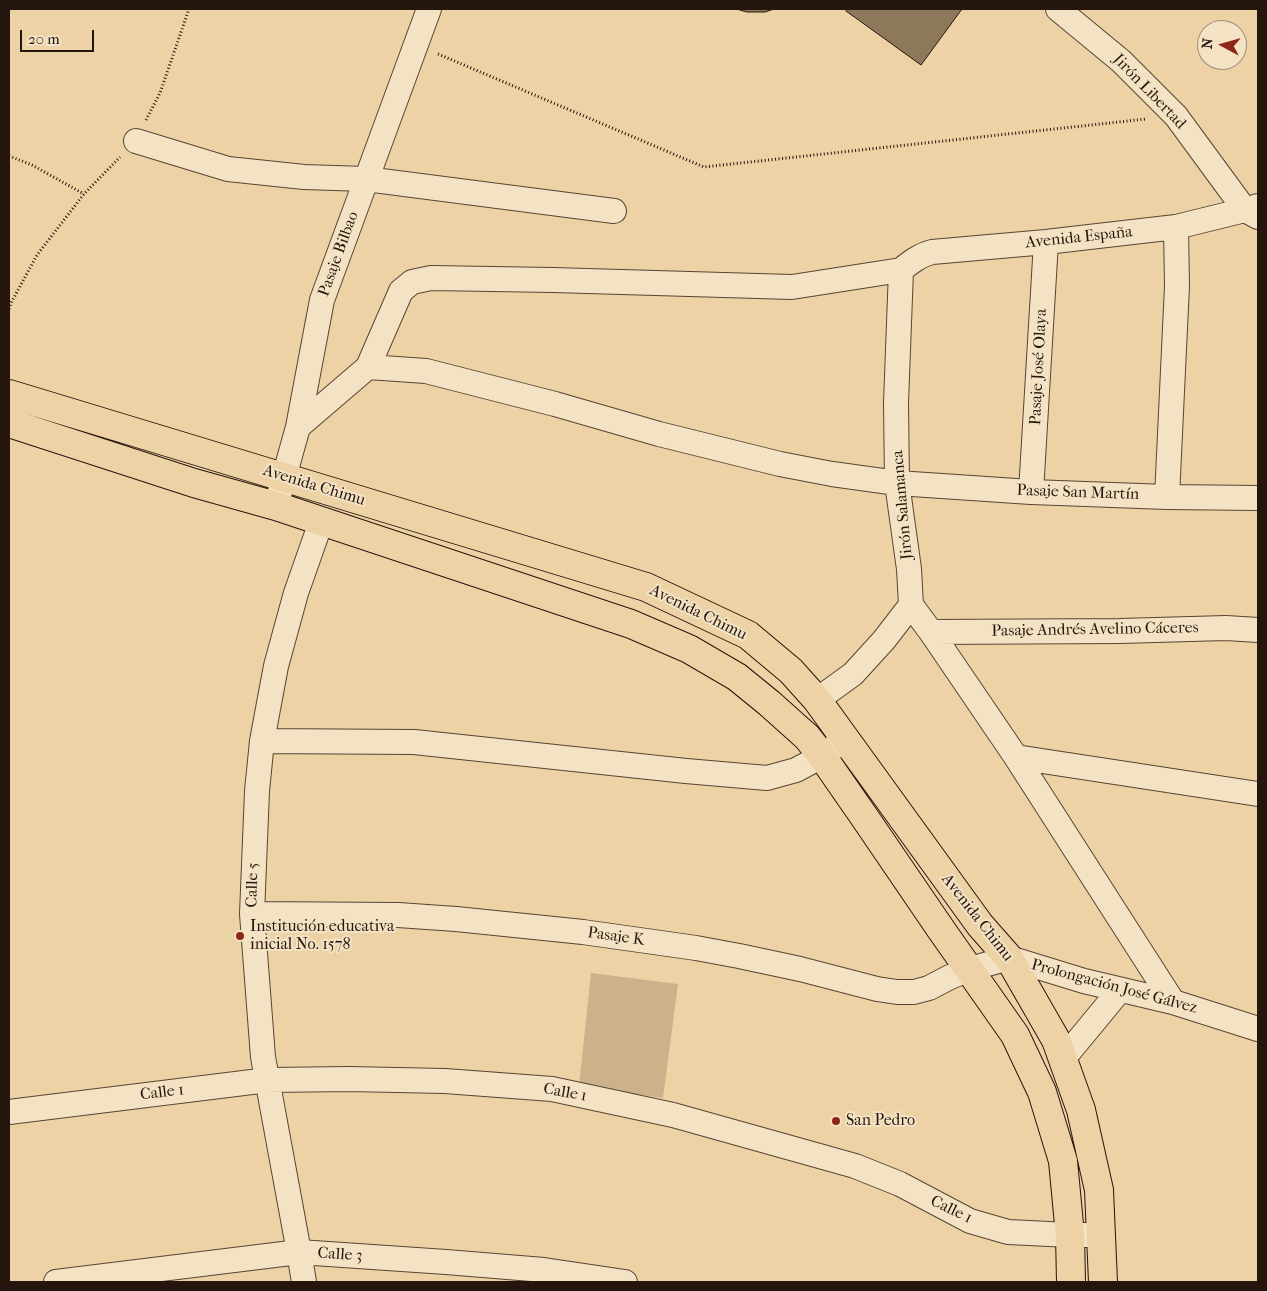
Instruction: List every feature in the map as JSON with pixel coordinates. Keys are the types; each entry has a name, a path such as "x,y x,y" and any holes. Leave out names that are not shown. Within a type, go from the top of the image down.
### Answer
{"main road":[{"name":"Avenida Chimu","path":"9,394 646,587 748,635 791,671 817,700 980,925 1009,958 1056,1040 1081,1110 1098,1190 1103,1282"},
{"name":"Avenida Chimu","path":"9,423 185,480 276,506 631,624 689,649 736,677 769,702 807,737 822,756 940,928 1016,1034 1042,1092 1063,1161 1070,1235 1071,1282"}],"street":[{"name":"Pasaje Bilbao","path":"276,506 298,427 322,300 429,9"},
{"name":"Jirón Libertad","path":"1058,9 1121,61 1176,116 1254,211"},
{"path":"136,141 228,169 304,177 366,179 614,211"},
{"name":"Avenida España","path":"901,270 916,258 932,252 1176,228 1254,211"},
{"path":"1167,497 1177,286 1176,228"},
{"name":"Pasaje José Olaya","path":"1032,492 1046,242"},
{"path":"298,427 368,367 401,291 412,282 431,278 792,287 901,270"},
{"name":"Jirón Salamanca","path":"901,270 896,403 897,483 909,569 911,605"},
{"name":"Pasaje San Martín","path":"368,367 426,371 555,404 659,434 780,464 832,474 897,483 1032,492 1258,498"},
{"name":"Calle 5","path":"304,1282 263,1058 252,914 257,791 262,741 276,666 296,593 320,522"},
{"path":"817,700 853,674 884,640 911,605 1016,757 1173,1002"},
{"name":"Pasaje Andrés Avelino Cáceres","path":"931,632 1120,631 1226,628 1258,630"},
{"path":"262,741 414,742 767,778 796,770 822,756 845,739"},
{"path":"1016,757 1258,794"},
{"name":"Pasaje K","path":"252,914 398,915 583,932 739,956 800,969 877,989 897,992 914,992 929,988 970,969"},
{"name":"Prolongación José Gálvez","path":"970,969 1009,958 1084,981 1173,1002 1258,1030"},
{"path":"1063,1059 1120,990"},
{"name":"Calle 1","path":"9,1112 268,1080 445,1081 552,1089 673,1115 855,1166 900,1184 970,1221 1008,1232 1070,1235 1101,1234"},
{"name":"Calle 3","path":"56,1282 299,1252 544,1270 625,1282"}],"path":[{"path":"9,309 37,255 84,194 136,141 160,93 189,9"},
{"path":"416,45 704,167 1176,116"},
{"path":"9,156 32,165 84,194"}],"shaded area":[{"path":"591,973 678,984 663,1098 579,1086"}],"building":[{"path":"737,9 774,9 765,12 747,12"},
{"path":"848,9 962,9 921,65 846,11"}],"place":[{"name":"Institución educativa inicial No. 1578","path":"240,936"},
{"name":"San Pedro","path":"836,1121"}]}
